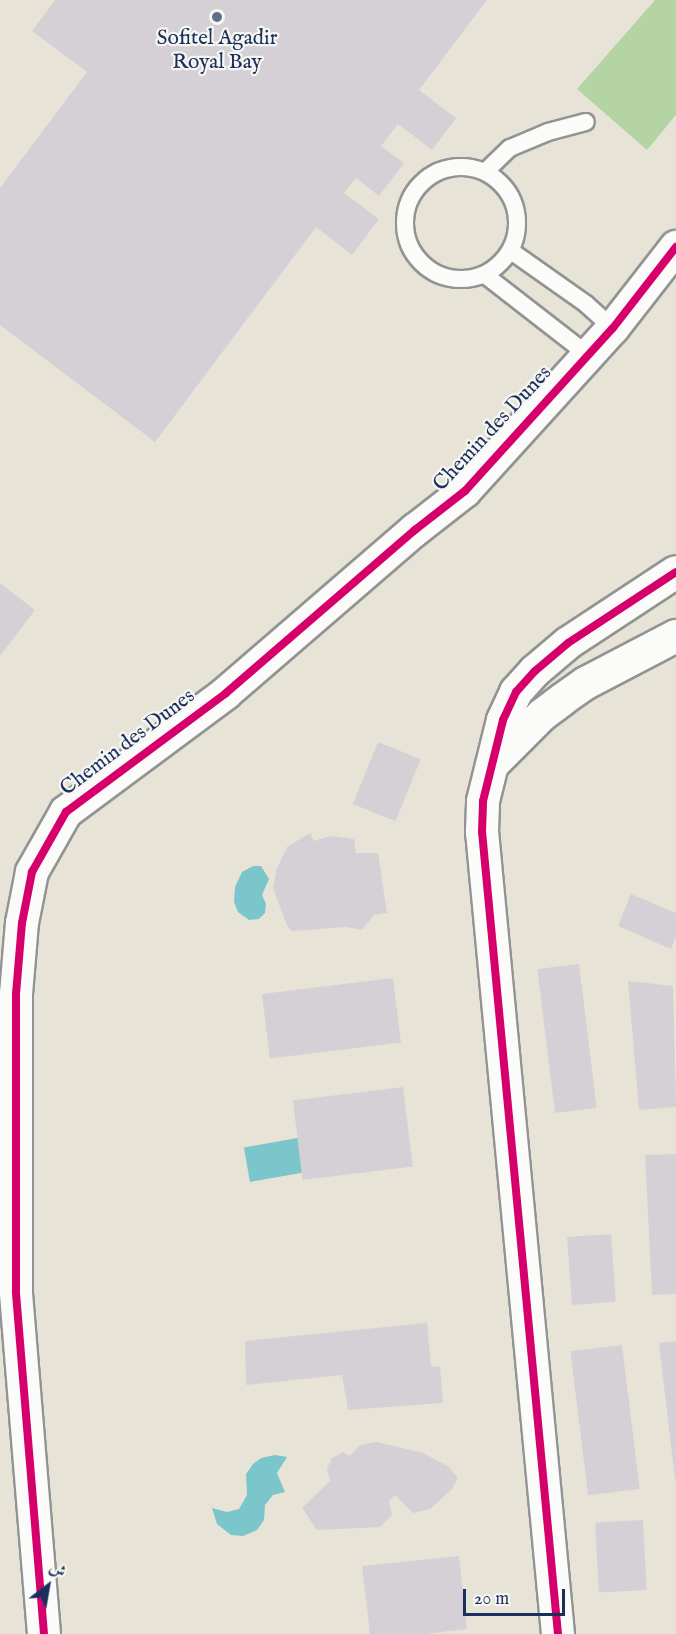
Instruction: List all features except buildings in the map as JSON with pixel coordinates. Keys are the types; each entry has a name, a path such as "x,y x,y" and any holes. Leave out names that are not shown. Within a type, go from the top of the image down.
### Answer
{"street":[{"name":"Chemin des Dunes","path":"44,1634 8,1292 7,1022 32,872 66,812 226,693 415,530 465,491 613,328 676,247"},
{"path":"558,1634 482,832 483,801 507,711 516,692 535,671 568,643 676,572"},
{"path":"491,765 542,715 562,699 586,683 676,636"}],"lane":[{"path":"486,171 510,148 548,132 586,122"},
{"path":"461,165 486,171 509,192 515,211 518,221 511,251 500,264 485,274 462,279 439,275 419,261 406,239 404,212 415,188 435,171 461,165"},
{"path":"511,251 586,304 613,328"},
{"path":"485,274 587,354"}],"green space":[{"path":"655,0 676,0 676,115 647,150 577,89"}],"water":[{"path":"253,866 261,866 269,879 262,895 266,904 265,913 259,919 249,920 238,912 234,902 235,887 242,872"},
{"path":"303,1137 309,1171 250,1182 244,1147"},
{"path":"275,1455 287,1457 277,1473 285,1492 273,1495 265,1505 264,1520 257,1530 243,1536 231,1535 217,1524 212,1508 227,1512 239,1509 247,1495 246,1474 261,1458"}],"cycle path":[{"path":"44,1634 16,1292 16,994 22,923 32,872 66,812 226,693 415,530 465,491 613,328 676,247"},
{"path":"558,1634 482,832 483,801 503,720 516,692 535,671 568,643 676,572"}],"place":[{"name":"Sofitel Agadir Royal Bay","path":"217,17"}]}
